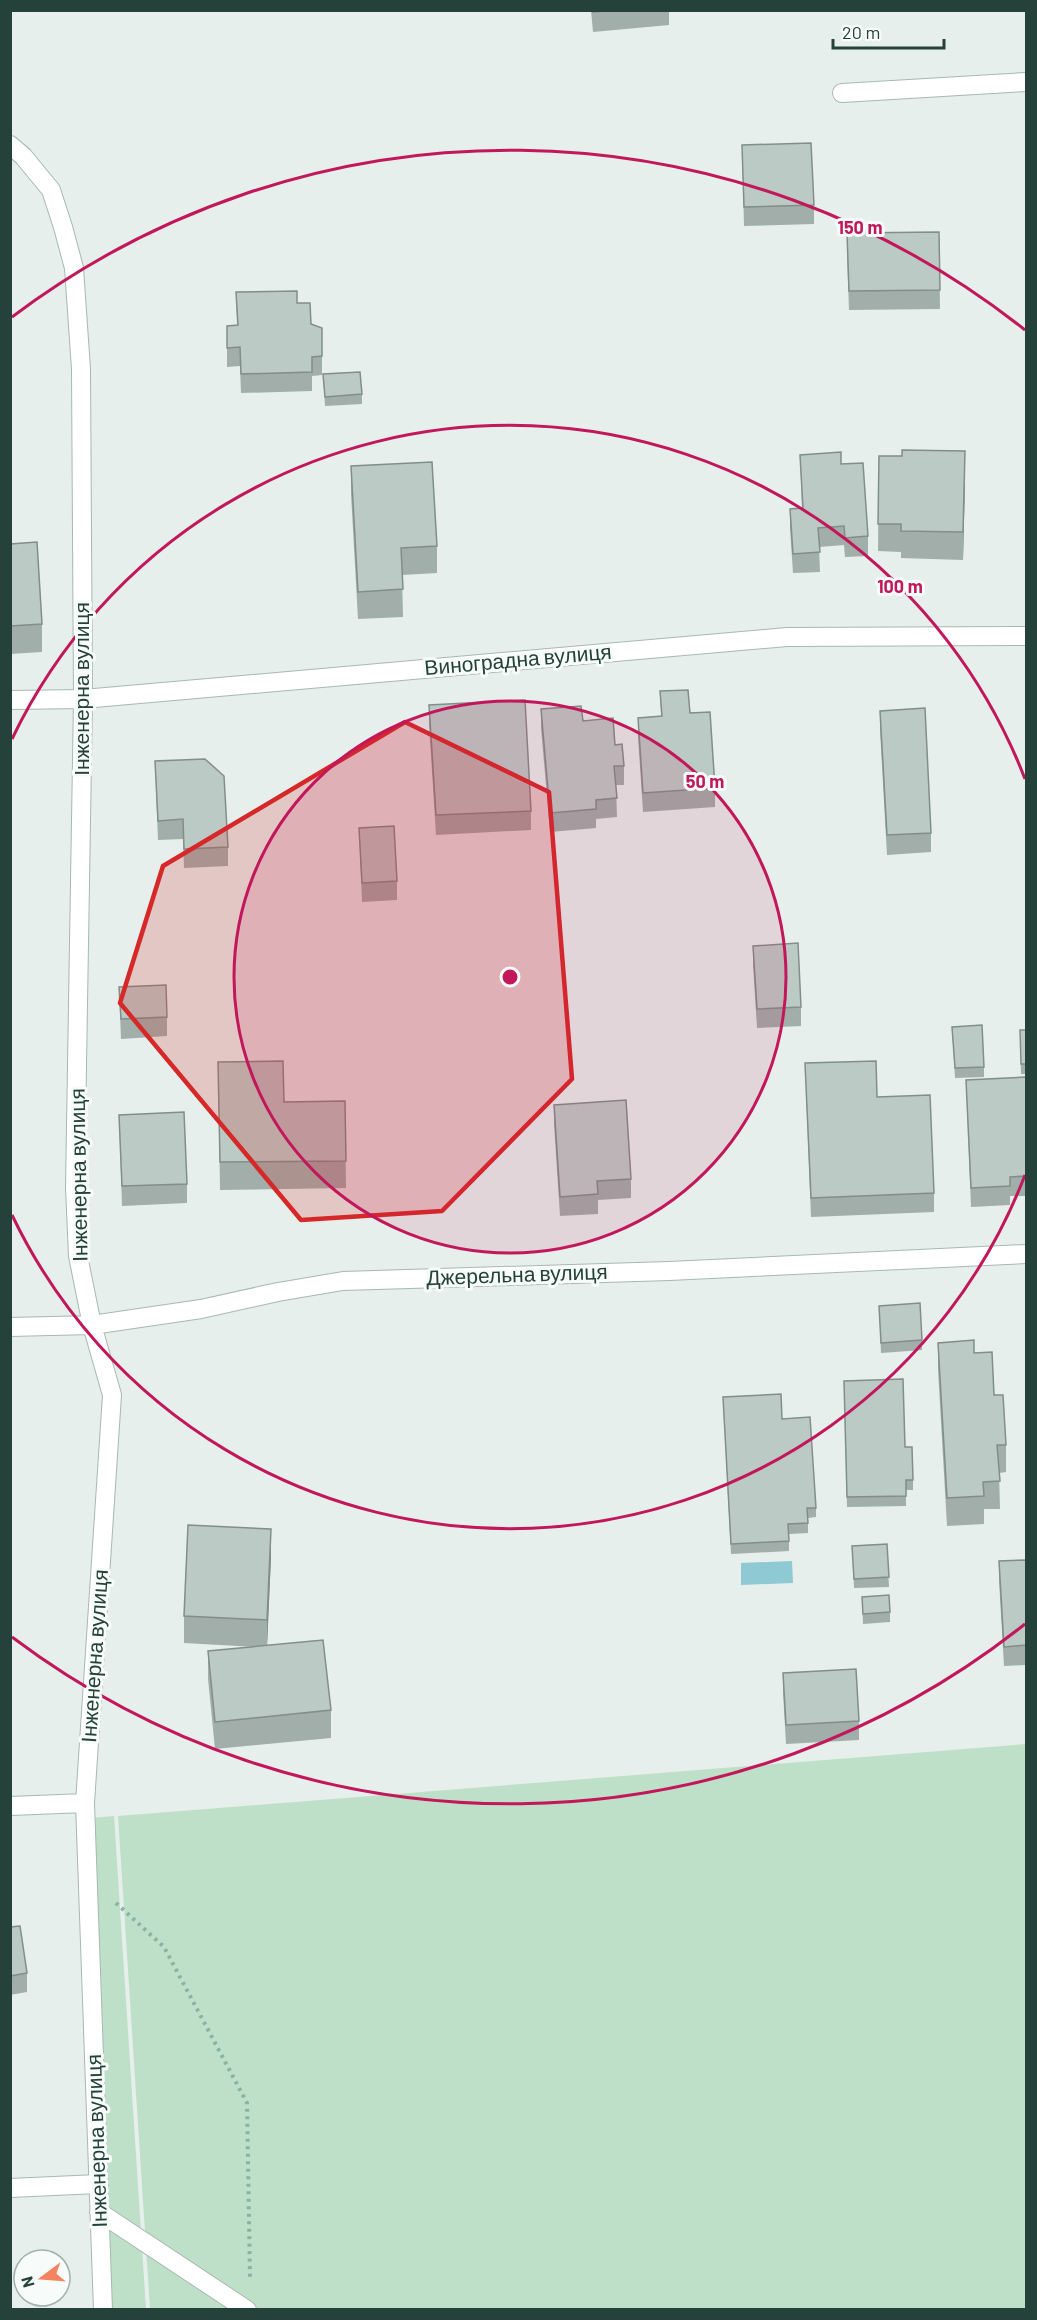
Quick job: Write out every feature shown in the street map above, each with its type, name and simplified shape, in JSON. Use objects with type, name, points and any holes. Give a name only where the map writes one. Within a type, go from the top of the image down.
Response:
[{"type":"street","points":[[842,93],[1026,82]]},
{"type":"street","name":"Інженерна вулиця","points":[[17,151],[51,190],[74,268],[81,369],[83,699],[75,1188],[78,1256],[92,1325],[112,1395],[85,1803],[103,2310]]},
{"type":"street","name":"Виноградна вулиця","points":[[10,700],[83,699],[787,637],[1026,636]]},
{"type":"street","name":"Джерельна вулиця","points":[[10,1327],[92,1325],[201,1310],[278,1292],[343,1281],[669,1271],[1026,1254]]},
{"type":"street","points":[[10,1806],[85,1803]]},
{"type":"street","points":[[10,2188],[98,2184]]},
{"type":"street","points":[[99,2212],[247,2310]]},
{"type":"path","points":[[87,1876],[164,1947],[247,2103],[250,2287]]},
{"type":"highlighted area","points":[[405,722],[549,792],[572,1079],[442,1211],[301,1220],[120,1003],[163,866]]},
{"type":"green space","points":[[1026,1744],[1026,2309],[150,2309],[118,1816]]},
{"type":"green space","points":[[114,1816],[146,2309],[107,2309],[89,1818]]},
{"type":"water","points":[[792,1561],[793,1583],[741,1585],[741,1563]]},
{"type":"building","points":[[811,143],[814,205],[744,207],[742,145]]},
{"type":"building","points":[[939,232],[940,290],[849,291],[847,233]]},
{"type":"building","points":[[297,291],[297,303],[310,303],[311,324],[322,328],[322,356],[312,357],[312,372],[241,374],[240,347],[227,348],[227,326],[238,325],[236,292]]},
{"type":"building","points":[[360,372],[362,394],[325,397],[323,374]]},
{"type":"building","points":[[902,450],[965,451],[963,532],[901,531],[901,524],[878,524],[879,456],[902,456]]},
{"type":"building","points":[[841,452],[841,464],[863,463],[868,536],[845,538],[844,526],[818,528],[820,552],[793,554],[790,509],[803,508],[800,455]]},
{"type":"building","points":[[432,462],[437,546],[401,548],[403,589],[358,592],[351,466]]},
{"type":"building","points":[[37,542],[42,624],[10,626],[10,544]]},
{"type":"building","points":[[688,690],[690,713],[710,712],[715,788],[643,793],[638,718],[662,716],[660,691]]},
{"type":"building","points":[[525,700],[531,811],[436,815],[429,705]]},
{"type":"building","points":[[581,706],[583,721],[613,718],[615,745],[622,744],[624,766],[614,766],[617,798],[596,800],[596,809],[550,813],[541,709]]},
{"type":"building","points":[[925,708],[931,833],[887,835],[880,711]]},
{"type":"building","points":[[205,759],[224,776],[228,847],[184,849],[183,819],[158,821],[155,761]]},
{"type":"building","points":[[394,826],[397,881],[362,883],[359,828]]},
{"type":"building","points":[[798,943],[801,1007],[757,1009],[753,946]]},
{"type":"building","points":[[166,985],[167,1017],[121,1019],[119,987]]},
{"type":"building","points":[[982,1025],[984,1067],[955,1068],[952,1027]]},
{"type":"building","points":[[1020,1030],[1026,1030],[1026,1064],[1021,1064]]},
{"type":"building","points":[[283,1061],[284,1102],[345,1101],[346,1161],[220,1162],[218,1062]]},
{"type":"building","points":[[876,1061],[877,1097],[930,1095],[934,1193],[811,1198],[805,1063]]},
{"type":"building","points":[[1026,1077],[1026,1176],[1010,1177],[1010,1186],[971,1188],[966,1080]]},
{"type":"building","points":[[626,1100],[631,1179],[597,1181],[598,1194],[560,1197],[554,1105]]},
{"type":"building","points":[[184,1112],[187,1184],[122,1186],[119,1115]]},
{"type":"building","points":[[920,1303],[922,1340],[881,1343],[879,1306]]},
{"type":"building","points":[[974,1340],[974,1353],[992,1352],[994,1395],[1003,1395],[1006,1445],[997,1445],[1000,1481],[983,1482],[984,1496],[947,1498],[938,1343]]},
{"type":"building","points":[[903,1379],[905,1447],[912,1447],[913,1480],[906,1480],[906,1496],[847,1497],[844,1381]]},
{"type":"building","points":[[781,1394],[782,1419],[810,1417],[816,1508],[807,1508],[808,1523],[788,1524],[789,1541],[731,1544],[723,1397]]},
{"type":"building","points":[[188,1525],[271,1529],[267,1620],[184,1616]]},
{"type":"building","points":[[887,1544],[889,1577],[854,1579],[852,1546]]},
{"type":"building","points":[[1026,1560],[1026,1645],[1004,1647],[999,1561]]},
{"type":"building","points":[[889,1595],[890,1612],[863,1614],[862,1597]]},
{"type":"building","points":[[323,1640],[331,1710],[215,1722],[208,1651]]},
{"type":"building","points":[[856,1669],[859,1721],[786,1725],[783,1673]]},
{"type":"building","points":[[20,1926],[27,1973],[10,1976],[10,1927]]}]
